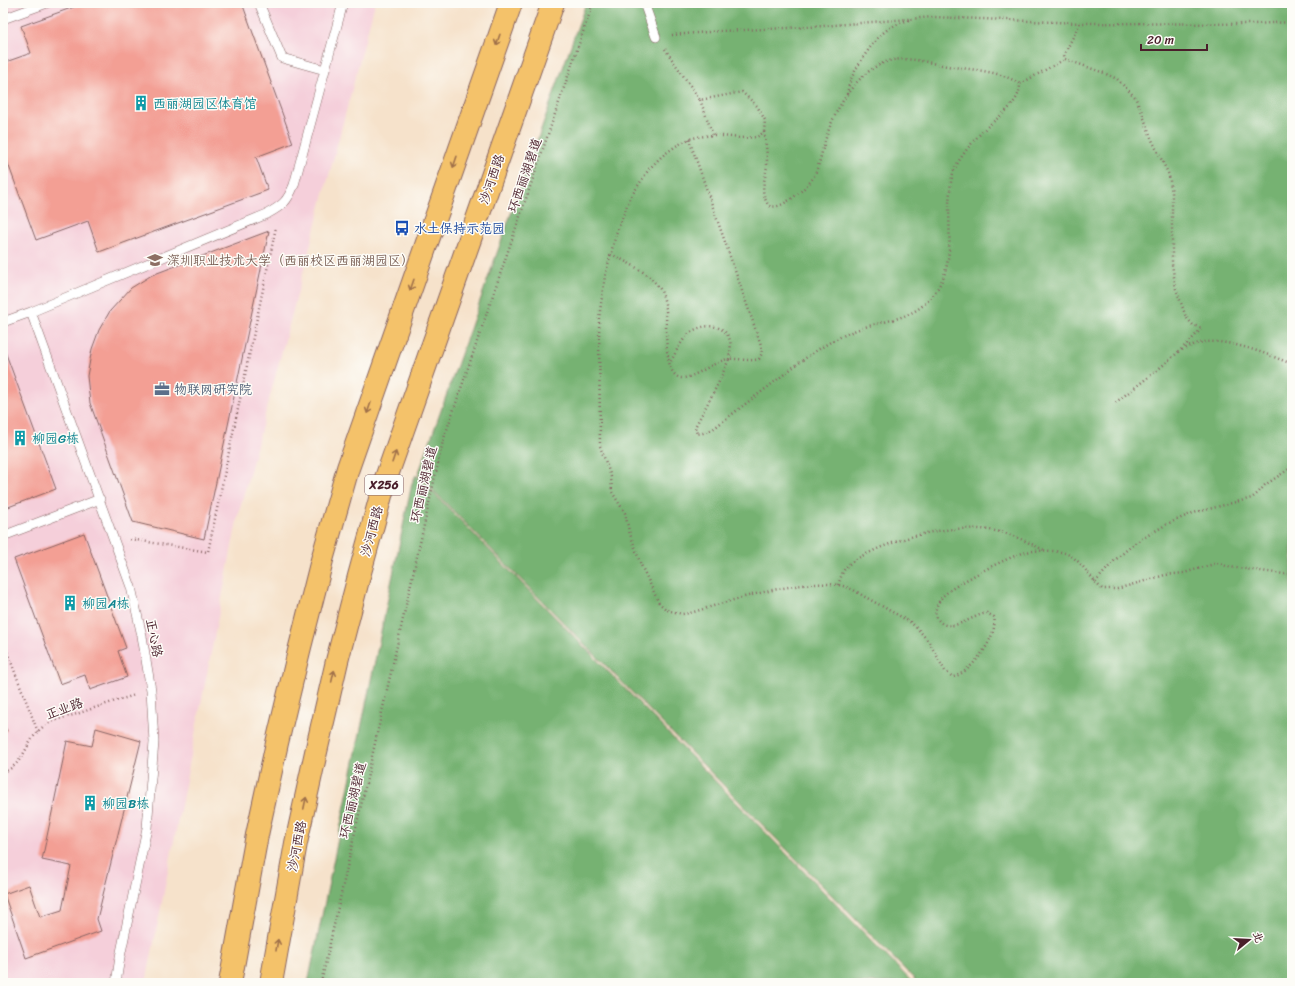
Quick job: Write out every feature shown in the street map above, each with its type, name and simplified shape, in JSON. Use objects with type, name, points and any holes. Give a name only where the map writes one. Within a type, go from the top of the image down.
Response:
[{"type":"main road","name":"X256","points":[[230,983],[277,743],[322,560],[348,468],[511,3]]},
{"type":"main road","name":"沙河西路","points":[[271,983],[295,851],[316,752],[350,611],[385,481],[553,3]]},
{"type":"lane","points":[[3,19],[48,3]]},
{"type":"lane","points":[[259,3],[282,58],[325,70]]},
{"type":"lane","points":[[3,322],[31,312],[267,214],[280,206],[288,198],[294,185],[343,3]]},
{"type":"lane","points":[[644,3],[656,37]]},
{"type":"lane","name":"正心路","points":[[31,312],[131,587],[142,636],[151,690],[154,742],[147,828],[116,983]]},
{"type":"lane","points":[[3,536],[100,499]]},
{"type":"path","name":"环西丽湖碧道","points":[[321,983],[443,441],[593,3]]},
{"type":"path","points":[[714,135],[700,100],[656,37],[720,31],[810,27],[933,17],[1080,23],[1253,24],[1292,22]]},
{"type":"path","points":[[846,96],[856,70],[881,35],[890,28],[914,18]]},
{"type":"path","points":[[1065,59],[1064,55],[1080,23]]},
{"type":"path","points":[[700,100],[742,92],[757,106],[765,120],[764,132],[767,165],[763,183],[765,200],[769,206],[775,207],[782,205],[800,192],[812,180],[820,161],[825,139],[838,109],[858,81],[870,70],[884,62],[904,59],[922,60],[946,66],[1000,75],[1020,84]]},
{"type":"path","points":[[1020,84],[1065,59],[1117,79],[1135,97],[1152,140],[1169,175],[1172,193],[1172,264],[1176,290],[1186,317],[1193,325],[1202,328],[1180,351],[1115,403]]},
{"type":"path","points":[[670,363],[678,348],[687,336],[696,329],[706,326],[716,327],[727,334],[730,342],[729,359],[718,384],[695,427],[697,434],[703,433],[713,429],[794,366],[823,346],[863,328],[889,322],[912,313],[928,301],[939,286],[946,270],[949,248],[950,189],[954,169],[968,147],[1015,100],[1020,92],[1020,84]]},
{"type":"path","points":[[764,132],[757,137],[740,138],[714,135],[689,139],[662,156],[649,169],[630,198],[616,234],[605,276],[598,318],[600,446],[610,477],[612,492],[625,513],[629,531],[641,565],[659,603],[667,610],[682,614],[788,587],[810,584],[830,584],[848,587],[910,622],[929,642],[945,671],[952,677],[959,676],[970,668],[986,646],[995,622],[994,617],[987,613],[976,615],[956,625],[948,625],[941,622],[937,618],[936,609],[940,600],[968,579],[1026,552],[1045,551],[1064,553],[1076,559],[1094,582],[1102,589],[1117,589],[1165,575],[1184,573],[1217,563],[1229,567],[1292,575]]},
{"type":"path","points":[[611,254],[647,274],[660,289],[666,310],[666,346],[674,373],[678,376],[681,378],[688,377],[716,362],[729,359],[738,358],[753,361],[759,360],[762,353],[761,345],[689,139]]},
{"type":"path","points":[[113,536],[208,552],[280,206]]},
{"type":"path","points":[[1180,351],[1200,343],[1220,342],[1269,355],[1292,364]]},
{"type":"path","points":[[1094,582],[1115,560],[1135,543],[1167,524],[1193,513],[1252,498],[1258,494],[1265,485],[1292,467]]},
{"type":"path","points":[[838,585],[848,565],[857,559],[887,545],[932,531],[966,528],[998,532],[1017,538],[1045,551]]},
{"type":"path","points":[[3,641],[38,732]]},
{"type":"path","name":"正业路","points":[[3,772],[20,760],[32,740],[43,727],[58,720],[151,690]]},
{"type":"shaded area","name":"深圳职业技术大学（西丽校区西丽湖园区）","points":[[3,3],[375,3],[238,516],[146,983],[3,983]]},
{"type":"green space","points":[[586,3],[1292,3],[1292,983],[918,983],[418,475]]},
{"type":"green space","points":[[416,475],[913,983],[308,983],[412,483]]},
{"type":"building","name":"西丽湖园区体育馆","points":[[85,3],[242,3],[293,143],[256,157],[268,190],[99,252],[88,221],[36,240],[3,150],[3,63],[31,53],[21,26]]},
{"type":"building","name":"物联网研究院","points":[[269,231],[204,539],[133,522],[90,403],[87,376],[92,349],[99,330],[110,311],[131,288],[152,275]]},
{"type":"building","name":"柳园G栋","points":[[3,346],[56,489],[3,509]]},
{"type":"building","name":"柳园A栋","points":[[84,533],[126,648],[118,651],[127,677],[90,690],[85,675],[60,684],[14,559]]},
{"type":"building","points":[[3,722],[7,731],[3,732]]},
{"type":"building","name":"柳园B栋","points":[[96,728],[141,741],[97,919],[101,931],[26,958],[4,894],[29,885],[40,917],[62,910],[71,866],[42,860],[67,741],[92,746]]},
{"type":"place","name":"西丽湖园区体育馆","points":[[141,103]]},
{"type":"place","name":"水土保持示范园","points":[[402,228]]},
{"type":"place","name":"深圳职业技术大学（西丽校区西丽湖园区）","points":[[155,260]]},
{"type":"place","name":"物联网研究院","points":[[162,389]]},
{"type":"place","name":"柳园G栋","points":[[20,438]]},
{"type":"place","name":"柳园A栋","points":[[70,603]]},
{"type":"place","name":"柳园B栋","points":[[90,803]]}]
